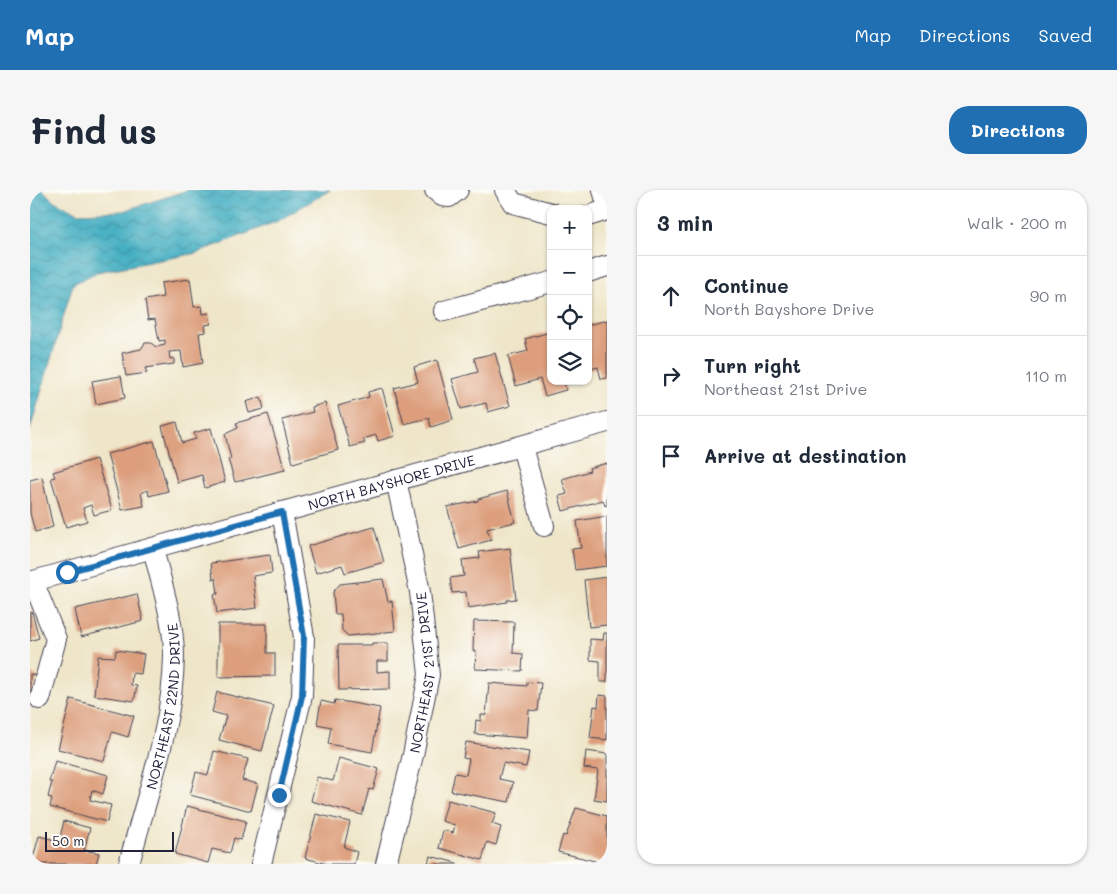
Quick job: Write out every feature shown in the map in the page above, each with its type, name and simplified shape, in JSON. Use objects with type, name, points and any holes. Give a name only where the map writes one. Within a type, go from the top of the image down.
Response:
[{"type":"street","points":[[435,190],[442,196],[449,197],[458,190]]},
{"type":"street","points":[[603,190],[607,204]]},
{"type":"street","points":[[514,194],[547,211]]},
{"type":"street","points":[[592,215],[607,210]]},
{"type":"street","points":[[592,271],[607,266]]},
{"type":"street","points":[[444,311],[547,283]]},
{"type":"street","name":"NORTH BAYSHORE DRIVE","points":[[31,581],[607,422]]},
{"type":"street","points":[[522,447],[544,526]]},
{"type":"street","name":"NORTHEAST 21ST DRIVE","points":[[386,864],[413,755],[429,675],[420,592],[396,480]]},
{"type":"street","points":[[261,864],[302,696],[304,636],[282,512]]},
{"type":"street","name":"NORTHEAST 22ND DRIVE","points":[[129,864],[168,721],[174,655],[170,618],[153,548]]},
{"type":"street","points":[[31,581],[56,639],[40,699]]},
{"type":"water","points":[[30,190],[43,190],[54,201],[79,213],[123,211],[188,190],[330,190],[278,221],[197,253],[97,272],[73,284],[30,430]]},
{"type":"building","points":[[190,279],[194,307],[202,306],[203,314],[209,313],[211,324],[205,325],[206,332],[199,333],[203,363],[183,367],[181,351],[169,352],[170,359],[174,358],[174,364],[145,368],[147,373],[126,376],[122,353],[141,349],[145,343],[151,343],[156,347],[165,345],[165,340],[159,341],[155,319],[148,320],[145,300],[163,297],[161,283]]},
{"type":"building","points":[[607,320],[607,378],[601,379],[598,367],[592,369],[592,324]]},
{"type":"building","points":[[547,333],[547,385],[565,385],[566,390],[545,396],[540,379],[516,386],[508,356],[528,351],[525,339]]},
{"type":"building","points":[[495,353],[510,406],[488,412],[486,403],[461,409],[452,379],[478,372],[474,358]]},
{"type":"building","points":[[437,360],[453,420],[431,427],[429,418],[404,424],[394,388],[418,382],[414,367]]},
{"type":"building","points":[[121,376],[125,398],[96,404],[92,381]]},
{"type":"building","points":[[382,388],[395,436],[378,441],[376,435],[363,439],[365,443],[350,447],[338,406],[369,397],[368,392]]},
{"type":"building","points":[[261,397],[264,409],[249,413],[246,402]]},
{"type":"building","points":[[325,403],[338,450],[293,463],[282,420],[313,412],[312,407]]},
{"type":"building","points":[[268,414],[285,470],[235,482],[228,459],[231,459],[225,434],[238,428],[236,423]]},
{"type":"building","points":[[177,422],[182,443],[196,439],[194,433],[211,428],[225,482],[205,488],[202,475],[177,482],[162,426]]},
{"type":"building","points":[[154,441],[168,491],[149,496],[148,490],[141,493],[144,506],[122,510],[107,454]]},
{"type":"building","points":[[96,459],[112,510],[94,515],[91,505],[83,508],[87,521],[66,527],[51,478],[55,477],[53,472]]},
{"type":"building","points":[[607,463],[607,505],[605,506],[603,500],[563,511],[559,496],[567,494],[562,479],[590,471],[589,468]]},
{"type":"building","points":[[42,477],[53,527],[35,532],[30,513],[30,480]]},
{"type":"building","points":[[507,491],[515,522],[487,529],[491,540],[459,549],[447,507],[478,501],[478,499]]},
{"type":"building","points":[[607,516],[607,566],[575,570],[572,549],[581,548],[577,521]]},
{"type":"building","points":[[374,527],[384,562],[345,573],[342,565],[316,573],[308,546]]},
{"type":"building","points":[[510,548],[516,599],[468,608],[466,592],[452,593],[450,578],[464,576],[462,560],[480,558],[479,552]]},
{"type":"building","points":[[270,555],[272,573],[253,576],[257,608],[217,613],[214,594],[218,594],[216,579],[213,579],[211,563]]},
{"type":"building","points":[[607,577],[607,625],[589,627],[584,580]]},
{"type":"building","points":[[383,579],[388,602],[392,601],[395,631],[348,636],[342,630],[341,614],[335,614],[333,592],[340,584]]},
{"type":"building","points":[[137,594],[143,621],[81,637],[75,609]]},
{"type":"building","points":[[32,612],[39,638],[30,641],[30,613]]},
{"type":"building","points":[[474,621],[514,622],[513,653],[523,654],[522,671],[475,669],[476,651],[473,651]]},
{"type":"building","points":[[218,624],[267,624],[267,653],[275,653],[275,676],[218,677]]},
{"type":"building","points":[[604,633],[607,633],[607,682],[600,682],[600,661],[590,660],[590,639],[603,640]]},
{"type":"building","points":[[372,643],[388,643],[388,661],[377,661],[377,672],[390,671],[390,689],[339,690],[338,645],[372,645]]},
{"type":"building","points":[[116,650],[144,654],[141,674],[132,673],[131,685],[137,686],[134,701],[94,695],[98,656],[115,657]]},
{"type":"building","points":[[30,674],[38,676],[31,702],[30,701]]},
{"type":"building","points":[[527,682],[541,683],[538,711],[529,710],[527,738],[475,734],[476,720],[481,721],[481,715],[486,715],[489,683],[527,686]]},
{"type":"building","points":[[217,692],[274,706],[262,751],[219,740],[226,716],[212,712]]},
{"type":"building","points":[[599,695],[607,696],[607,740],[590,738],[594,706],[598,707]]},
{"type":"building","points":[[71,699],[134,716],[128,737],[112,732],[104,761],[58,749]]},
{"type":"building","points":[[335,700],[380,708],[372,752],[328,744],[331,727],[317,724],[321,701],[334,704]]},
{"type":"building","points":[[466,742],[529,752],[526,767],[503,763],[499,779],[513,782],[509,802],[451,791],[455,773],[466,775],[469,759],[463,758]]},
{"type":"building","points":[[214,751],[248,759],[242,780],[258,784],[251,811],[190,795],[196,772],[208,775]]},
{"type":"building","points":[[586,751],[607,754],[607,801],[594,799],[598,770],[584,768]]},
{"type":"building","points":[[339,758],[379,769],[373,790],[369,789],[362,815],[311,801],[317,777],[333,781]]},
{"type":"building","points":[[55,761],[108,775],[103,794],[92,790],[90,800],[111,805],[107,822],[50,807],[52,798],[48,797],[52,782],[49,782]]},
{"type":"building","points":[[448,800],[496,813],[492,824],[501,827],[496,845],[487,842],[482,860],[439,848],[443,830],[453,833],[455,825],[442,821]]},
{"type":"building","points":[[187,806],[246,821],[241,840],[234,838],[230,853],[212,849],[208,863],[175,854]]},
{"type":"building","points":[[576,808],[607,816],[607,864],[558,852],[563,835],[566,836]]},
{"type":"building","points":[[316,814],[350,822],[344,847],[357,852],[354,864],[327,864],[305,858]]},
{"type":"building","points":[[64,821],[90,828],[84,850],[99,853],[96,864],[40,864],[32,862],[39,836],[59,841]]},
{"type":"building","points":[[430,856],[457,863],[457,864],[428,864]]},
{"type":"route","points":[[67,572],[282,512],[304,636],[302,696],[279,795]]}]
